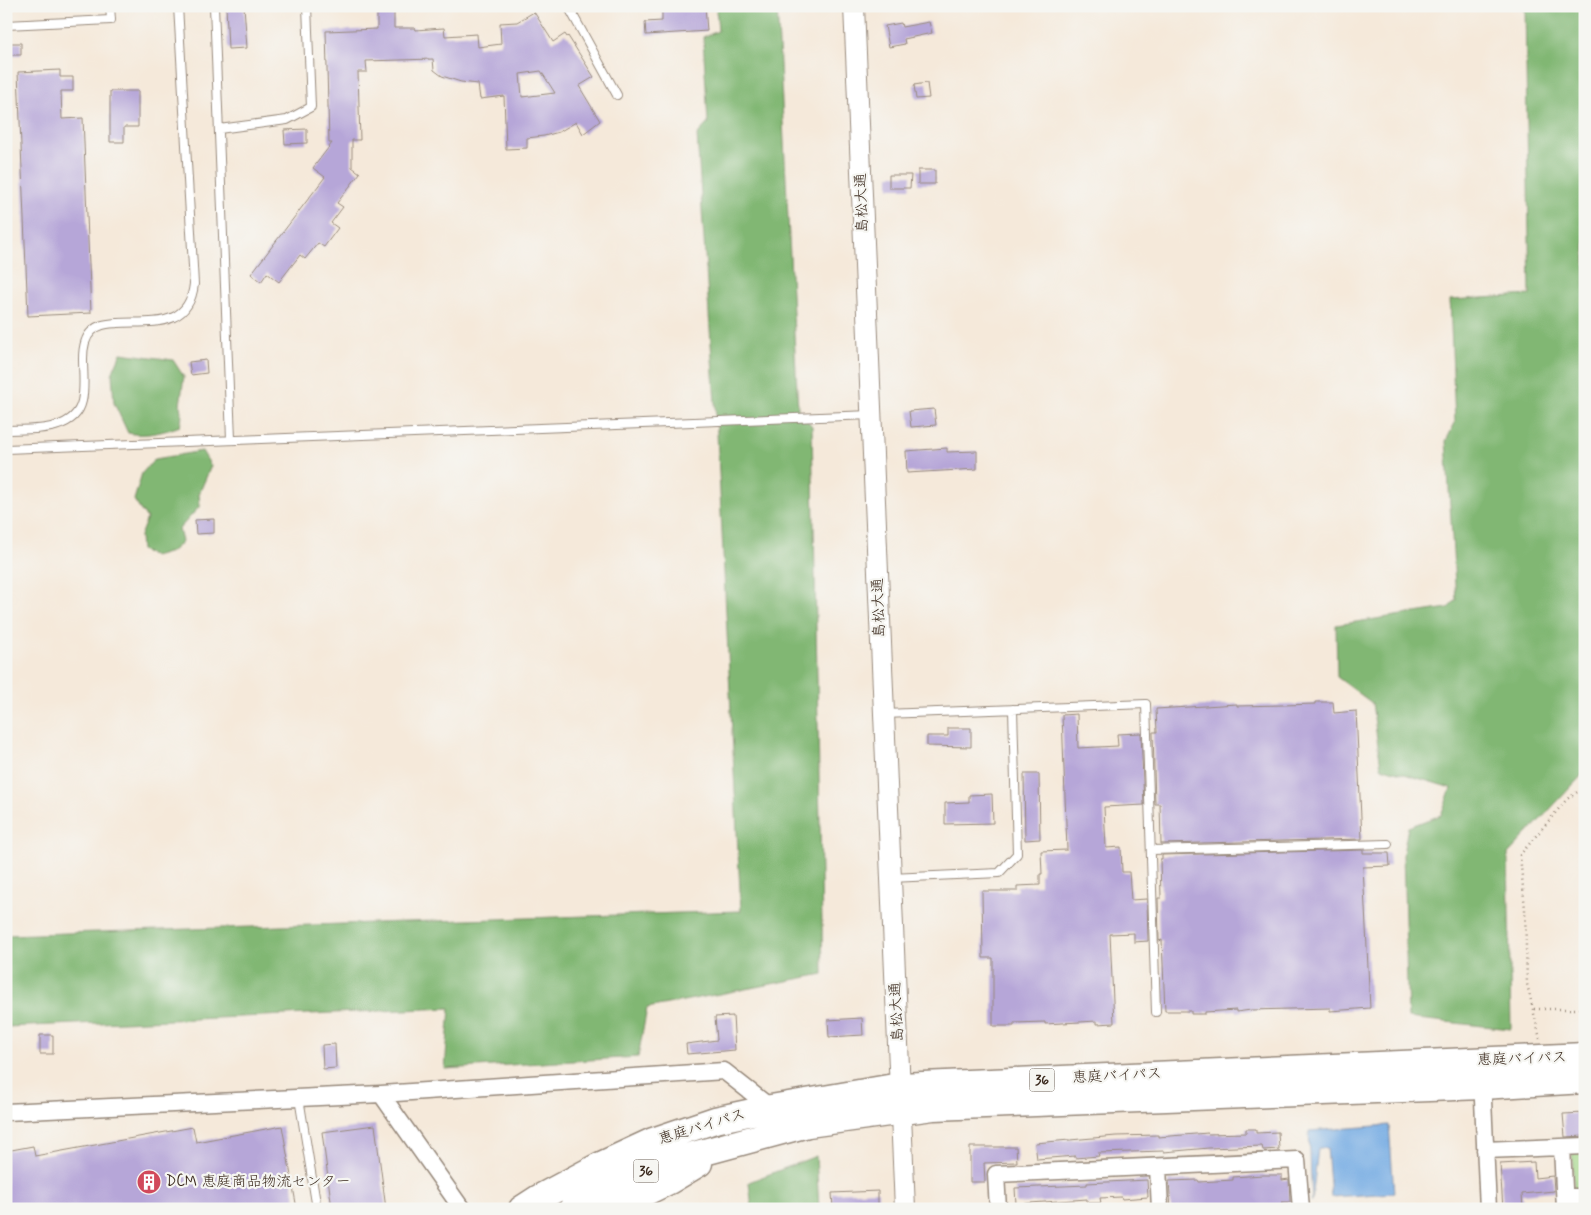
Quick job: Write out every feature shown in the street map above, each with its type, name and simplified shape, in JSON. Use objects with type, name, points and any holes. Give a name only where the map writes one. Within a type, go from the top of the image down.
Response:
[{"type":"highway","name":"恵庭バイパス","points":[[522,1209],[538,1198],[599,1166],[653,1141],[715,1120],[771,1108],[1481,1060],[1585,1056]]},
{"type":"highway","name":"恵庭バイパス","points":[[572,1209],[660,1164],[900,1098],[933,1107],[1482,1086],[1585,1080]]},
{"type":"highway","points":[[611,1209],[669,1181],[726,1147]]},
{"type":"street","name":"島松大通","points":[[854,6],[905,1209]]},
{"type":"street","points":[[1481,1060],[1488,1209]]},
{"type":"street","points":[[6,1112],[381,1094],[724,1071],[771,1108]]},
{"type":"street","points":[[381,1094],[462,1209]]},
{"type":"street","points":[[1485,1150],[1585,1146]]},
{"type":"street","points":[[1562,1147],[1565,1203],[1585,1196]]},
{"type":"street","points":[[998,1209],[996,1174],[1298,1160],[1301,1209]]},
{"type":"street","points":[[1158,1167],[1160,1209]]},
{"type":"lane","points":[[6,25],[111,20],[110,6]]},
{"type":"lane","points":[[6,430],[52,428],[67,421],[76,414],[83,395],[83,349],[87,337],[93,330],[102,324],[167,320],[187,309],[193,298],[194,284],[178,6]]},
{"type":"lane","points":[[214,6],[231,439]]},
{"type":"lane","points":[[219,129],[287,120],[311,107],[307,6]]},
{"type":"lane","points":[[568,6],[618,95]]},
{"type":"lane","points":[[6,449],[871,415]]},
{"type":"lane","points":[[884,714],[1146,704],[1156,1012]]},
{"type":"lane","points":[[891,878],[999,873],[1017,854],[1013,709]]},
{"type":"lane","points":[[1151,850],[1388,844]]},
{"type":"lane","points":[[299,1098],[317,1209]]},
{"type":"path","points":[[1541,1058],[1540,1033],[1527,984],[1525,909],[1520,854],[1567,799],[1585,787]]},
{"type":"path","points":[[1534,1009],[1585,1009]]},
{"type":"green space","points":[[716,6],[777,6],[798,410],[812,426],[823,974],[647,1008],[638,1057],[445,1069],[450,1008],[6,1027],[6,935],[741,911],[717,433],[697,135],[708,123],[703,37],[718,31]]},
{"type":"green space","points":[[1525,6],[1585,6],[1585,772],[1508,854],[1511,1029],[1408,1018],[1403,854],[1408,827],[1441,815],[1451,788],[1381,767],[1372,703],[1337,677],[1336,625],[1448,608],[1456,600],[1446,441],[1455,423],[1450,300],[1530,295]]},
{"type":"green space","points":[[121,353],[173,360],[184,377],[180,405],[182,417],[180,426],[154,433],[128,433],[114,403],[112,374]]},
{"type":"green space","points":[[202,451],[211,466],[199,494],[200,506],[179,529],[182,542],[171,552],[154,557],[141,550],[140,536],[147,518],[134,500],[142,473],[155,459]]},
{"type":"green space","points":[[1572,1152],[1585,1152],[1585,1194],[1574,1194]]},
{"type":"green space","points":[[816,1156],[819,1209],[752,1209],[749,1182]]},
{"type":"water","points":[[1389,1125],[1394,1193],[1331,1197],[1327,1148],[1318,1148],[1312,1202],[1309,1131]]},
{"type":"building","points":[[226,6],[244,6],[247,48],[228,49]]},
{"type":"building","points":[[377,6],[394,6],[394,28],[415,28],[415,30],[444,28],[445,36],[477,34],[478,47],[501,44],[500,23],[517,22],[534,12],[553,42],[565,34],[568,36],[594,77],[579,86],[600,121],[583,134],[576,122],[559,132],[527,138],[527,148],[506,149],[504,96],[480,99],[478,84],[461,82],[442,76],[434,70],[433,59],[366,61],[367,72],[358,72],[360,140],[352,140],[352,167],[360,173],[337,203],[343,207],[331,223],[338,228],[324,247],[318,243],[305,259],[300,255],[279,282],[267,273],[261,282],[251,274],[325,177],[313,168],[332,143],[329,143],[326,31],[377,29]],"holes":[[[541,71],[555,93],[522,97],[520,74]]]},
{"type":"building","points":[[662,6],[705,6],[707,31],[646,35],[645,22],[662,21]]},
{"type":"building","points":[[929,22],[932,33],[904,39],[905,44],[889,47],[885,26],[901,23],[902,27]]},
{"type":"building","points":[[9,43],[21,43],[21,55],[9,55]]},
{"type":"building","points":[[60,70],[60,77],[73,77],[73,91],[61,91],[62,119],[83,118],[91,313],[28,316],[18,72]]},
{"type":"building","points":[[927,83],[929,98],[916,99],[914,85]]},
{"type":"building","points":[[110,91],[138,91],[138,127],[124,127],[124,142],[110,142]]},
{"type":"building","points":[[307,129],[307,143],[285,144],[284,130]]},
{"type":"building","points":[[918,170],[935,170],[935,184],[918,184]]},
{"type":"building","points":[[889,175],[911,175],[910,188],[889,188]]},
{"type":"building","points":[[206,360],[207,373],[191,375],[189,362]]},
{"type":"building","points":[[934,409],[936,425],[911,427],[909,411]]},
{"type":"building","points":[[947,448],[947,452],[977,451],[977,469],[907,473],[906,451]]},
{"type":"building","points":[[214,519],[214,533],[196,534],[195,520]]},
{"type":"building","points":[[1315,702],[1333,702],[1334,713],[1356,711],[1362,839],[1161,844],[1160,804],[1155,804],[1153,732],[1157,732],[1156,709],[1237,704],[1237,706],[1315,704]]},
{"type":"building","points":[[1077,714],[1078,748],[1118,746],[1117,734],[1141,733],[1144,805],[1104,807],[1106,848],[1121,847],[1122,872],[1129,872],[1131,900],[1147,899],[1148,941],[1134,942],[1134,933],[1110,934],[1114,1023],[1097,1024],[1097,1021],[1045,1024],[1045,1022],[1014,1023],[1014,1026],[993,1026],[993,958],[983,958],[982,891],[1017,891],[1017,886],[1040,885],[1040,874],[1042,874],[1041,851],[1067,850],[1062,715]]},
{"type":"building","points":[[948,728],[971,728],[971,747],[927,746],[927,736],[948,736]]},
{"type":"building","points":[[1024,774],[1039,774],[1040,839],[1025,840]]},
{"type":"building","points":[[992,794],[993,823],[945,824],[945,803],[969,802],[969,795]]},
{"type":"building","points":[[1363,850],[1363,853],[1389,853],[1390,866],[1363,867],[1370,1008],[1330,1011],[1330,1008],[1236,1012],[1236,1010],[1205,1012],[1205,1014],[1191,1014],[1191,1011],[1165,1011],[1162,940],[1159,941],[1158,898],[1161,898],[1160,859],[1162,859],[1162,855]]},
{"type":"building","points":[[733,1016],[735,1050],[687,1054],[686,1044],[717,1040],[715,1017]]},
{"type":"building","points":[[862,1018],[863,1035],[829,1037],[828,1020]]},
{"type":"building","points":[[40,1035],[53,1035],[53,1054],[40,1054]]},
{"type":"building","points":[[335,1044],[336,1068],[323,1069],[322,1045]]},
{"type":"building","points":[[1585,1113],[1585,1136],[1565,1137],[1563,1114]]},
{"type":"building","points":[[375,1125],[386,1209],[332,1209],[322,1132]]},
{"type":"building","name":"DCM 恵庭商品物流センター","points":[[282,1126],[297,1209],[6,1209],[6,1151],[33,1146],[35,1156],[193,1127],[196,1142]]},
{"type":"building","points":[[1246,1129],[1256,1129],[1256,1133],[1278,1132],[1279,1149],[1263,1150],[1262,1146],[1209,1148],[1164,1152],[1098,1153],[1099,1156],[1037,1159],[1035,1143],[1116,1136],[1158,1135],[1158,1137],[1208,1133],[1246,1133]]},
{"type":"building","points":[[970,1147],[1016,1147],[1017,1162],[984,1163],[985,1182],[970,1182]]},
{"type":"building","points":[[1534,1162],[1535,1178],[1553,1176],[1554,1191],[1522,1194],[1523,1209],[1503,1209],[1500,1164]]},
{"type":"building","points":[[1282,1175],[1282,1180],[1289,1179],[1290,1202],[1282,1202],[1282,1209],[1171,1209],[1169,1181],[1233,1180],[1233,1177]]},
{"type":"building","points":[[1147,1180],[1148,1197],[1100,1198],[1101,1203],[1087,1203],[1087,1199],[1016,1204],[1015,1188]]},
{"type":"building","points":[[878,1191],[878,1207],[833,1209],[832,1193]]},
{"type":"place","name":"DCM 恵庭商品物流センター","points":[[149,1182]]}]
